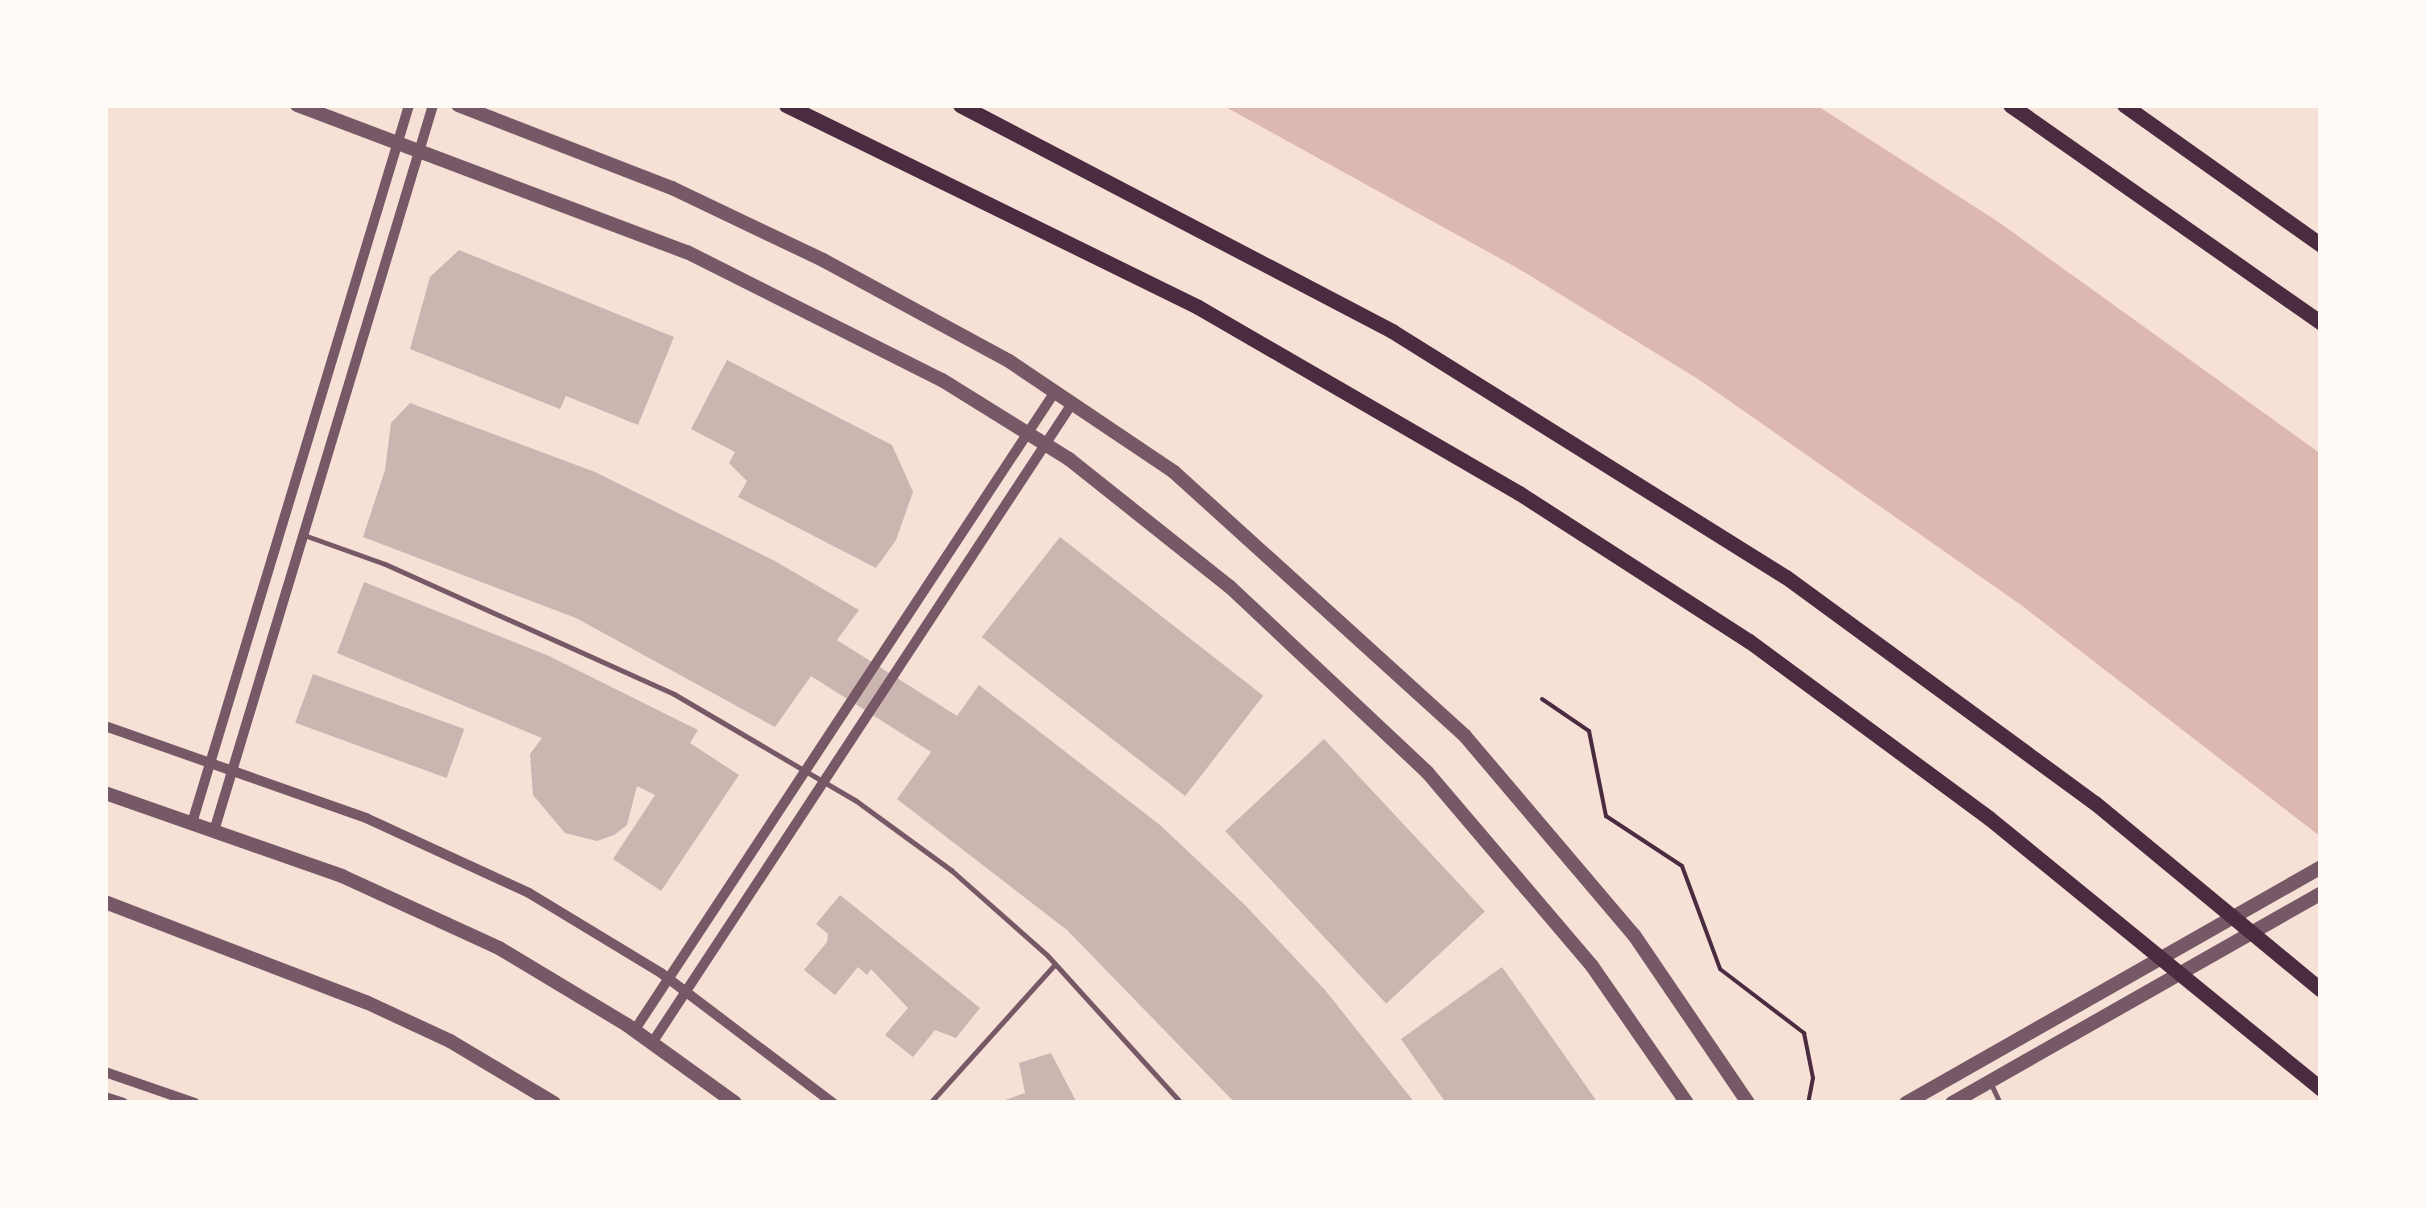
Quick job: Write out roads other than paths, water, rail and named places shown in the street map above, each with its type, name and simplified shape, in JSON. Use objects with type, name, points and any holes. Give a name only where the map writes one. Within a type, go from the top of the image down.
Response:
[{"type":"main road","points":[[786,105],[1198,307],[1520,493],[1764,652],[2018,840],[2321,1089]]},
{"type":"main road","points":[[960,105],[1233,243],[1559,430],[1916,669],[2321,990]]},
{"type":"main road","points":[[2010,105],[2321,323]]},
{"type":"main road","points":[[2124,105],[2321,245]]},
{"type":"street","points":[[297,105],[640,233],[787,298],[1045,444],[1155,524],[1428,772],[1592,966],[1686,1103]]},
{"type":"street","points":[[192,823],[408,105]]},
{"type":"street","points":[[214,831],[433,105]]},
{"type":"street","points":[[458,105],[672,188],[822,260],[1056,390],[1174,472],[1466,736],[1634,935],[1748,1103]]},
{"type":"street","points":[[634,1030],[1056,390]]},
{"type":"street","points":[[652,1042],[1073,402]]},
{"type":"street","points":[[105,726],[366,818],[529,893],[669,978],[834,1103]]},
{"type":"street","points":[[105,792],[342,876],[499,948],[634,1030],[735,1103]]},
{"type":"street","points":[[1906,1103],[2316,870]]},
{"type":"street","points":[[1952,1103],[2321,893]]},
{"type":"street","points":[[105,902],[366,1002],[450,1041],[554,1103]]},
{"type":"street","points":[[105,1072],[195,1103]]},
{"type":"street","points":[[105,1097],[123,1103]]},
{"type":"lane","points":[[304,535],[570,644],[674,694],[824,781],[951,870],[1055,964],[1181,1103]]},
{"type":"lane","points":[[930,1103],[1055,964]]},
{"type":"lane","points":[[1990,1082],[2000,1103]]}]
